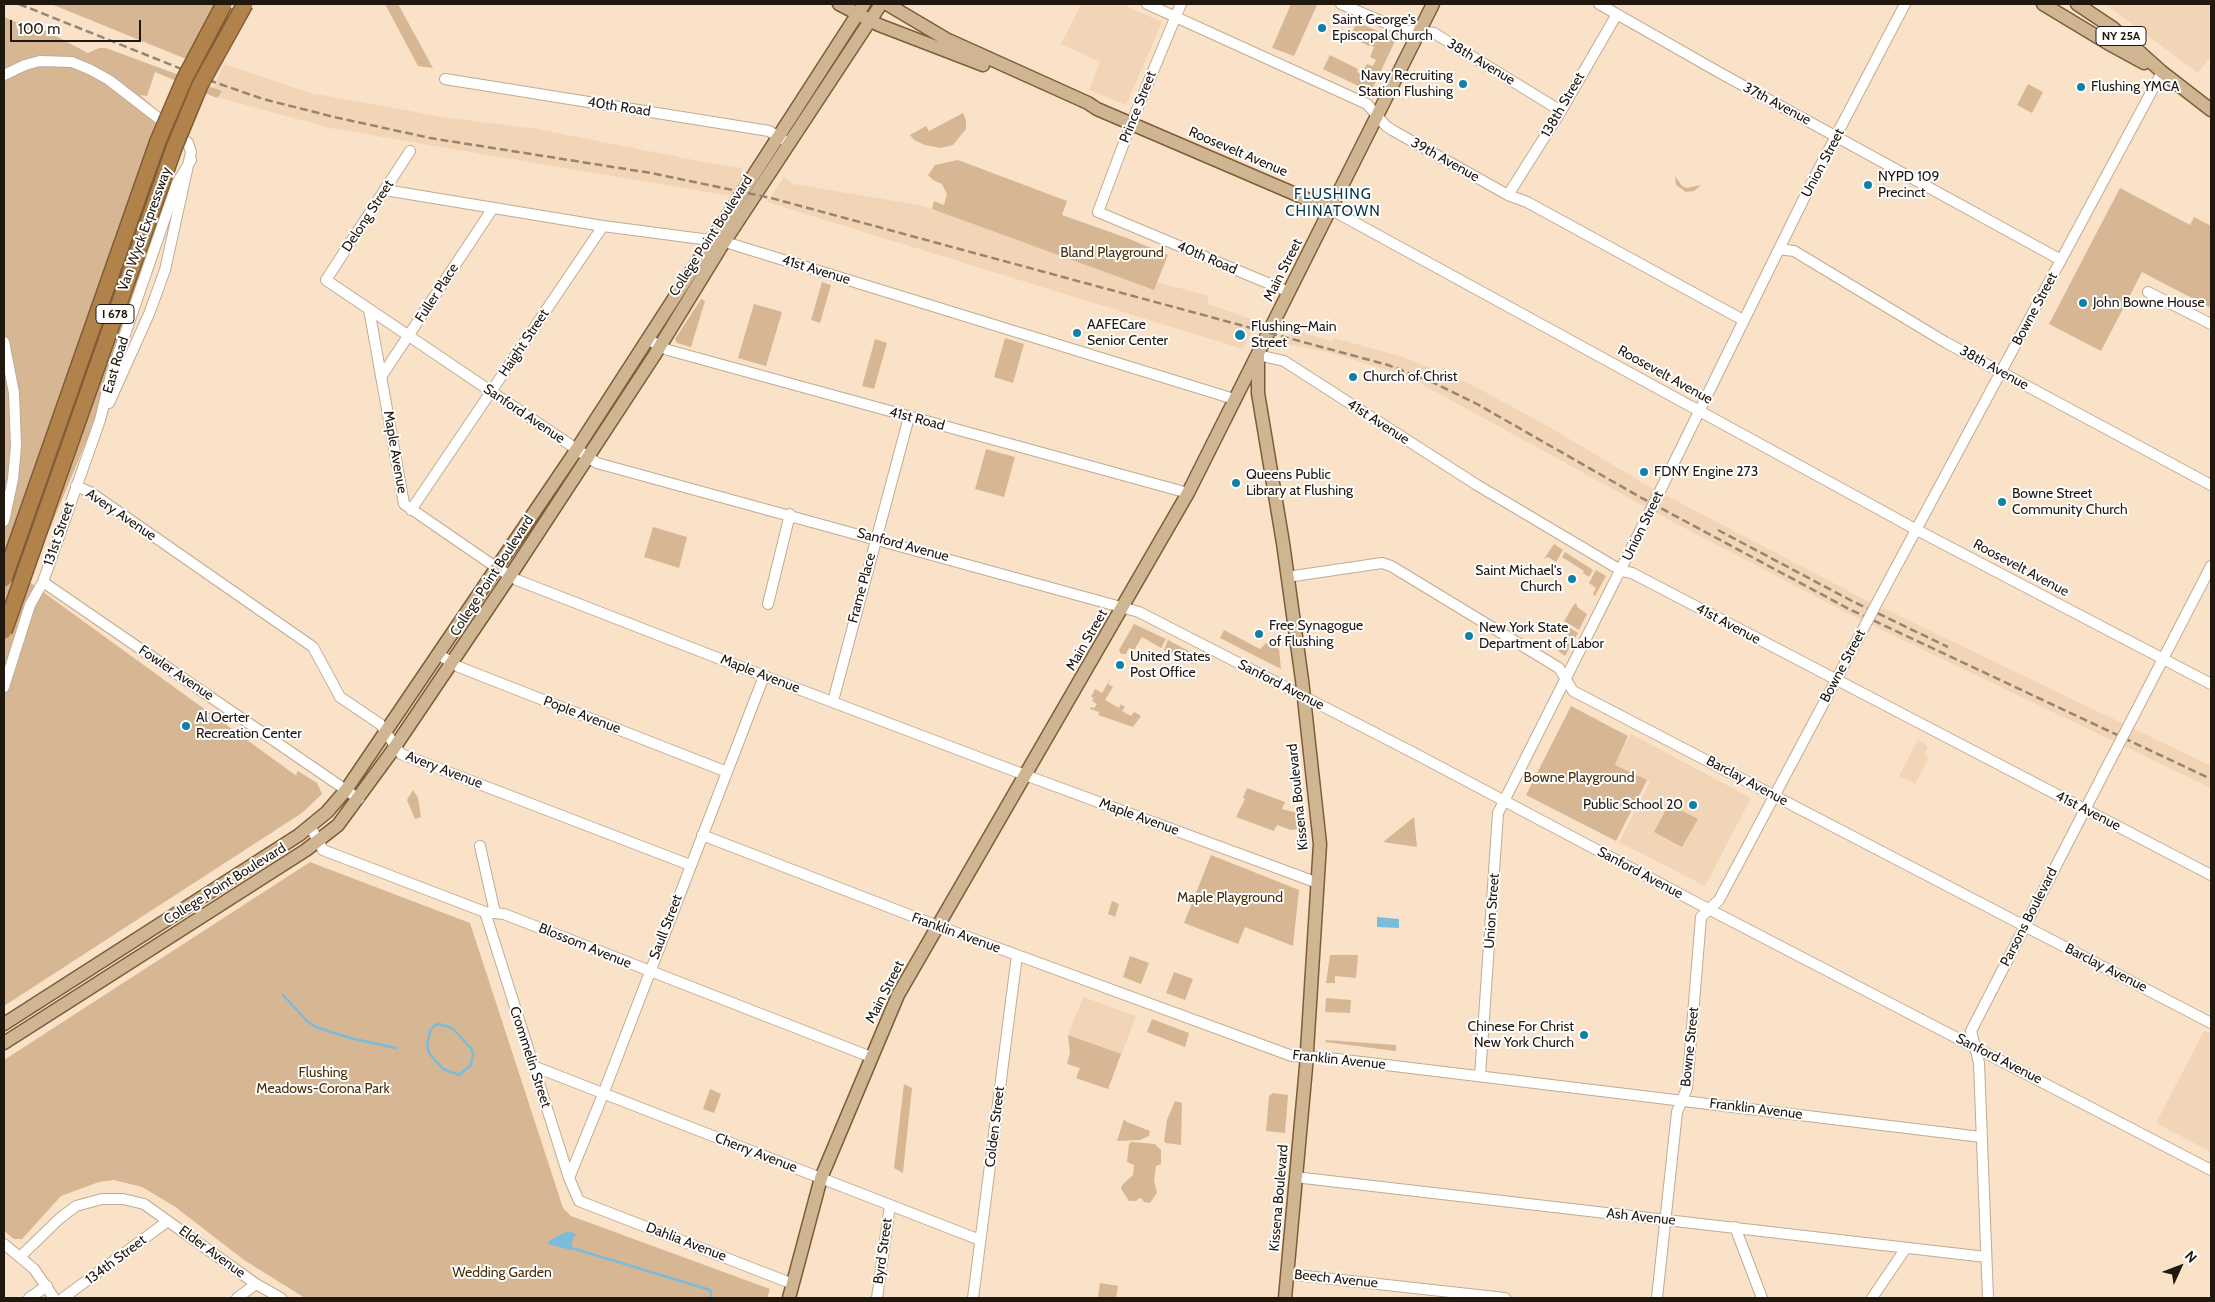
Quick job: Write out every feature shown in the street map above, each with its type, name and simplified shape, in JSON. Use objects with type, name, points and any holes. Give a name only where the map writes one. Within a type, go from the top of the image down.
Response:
[{"type":"highway","name":"Van Wyck Expressway","points":[[4,579],[158,142],[184,78],[224,4]]},
{"type":"highway","name":"Van Wyck Expressway","points":[[4,631],[174,148],[200,85],[245,4]]},
{"type":"main road","name":"Roosevelt Avenue","points":[[839,4],[860,9],[870,20],[1086,108],[1097,109]]},
{"type":"main road","name":"College Point Boulevard","points":[[4,1043],[318,842],[338,825],[359,799],[510,576],[660,346],[789,143],[881,4]]},
{"type":"main road","name":"Roosevelt Avenue","points":[[887,4],[946,39],[1088,103],[1097,109],[1330,208]]},
{"type":"main road","name":"Main Street","points":[[789,1298],[821,1178],[898,995],[1188,493],[1433,4]]},
{"type":"main road","name":"NY 25A","points":[[2043,4],[2111,46],[2162,72]]},
{"type":"main road","name":"NY 25A","points":[[2077,4],[2113,28],[2162,72],[2211,110]]},
{"type":"main road","name":"College Point Boulevard","points":[[4,1024],[310,826],[327,812],[346,790],[576,450],[860,9]]},
{"type":"main road","name":"Kissena Boulevard","points":[[1258,355],[1258,393],[1288,576],[1320,844],[1306,1056],[1285,1298]]},
{"type":"street","name":"39th Avenue","points":[[1147,4],[1367,104],[1386,126],[1392,130],[1508,195],[1527,202],[1743,320]]},
{"type":"street","name":"Prince Street","points":[[1098,212],[1131,124],[1181,4]]},
{"type":"street","name":"38th Avenue","points":[[1341,4],[1402,30],[1434,34],[1561,110]]},
{"type":"street","name":"37th Avenue","points":[[1599,4],[1722,74],[2061,260]]},
{"type":"street","name":"Union Street","points":[[1480,1076],[1498,812],[1622,571],[1743,320],[1905,4]]},
{"type":"street","name":"138th Street","points":[[1508,195],[1561,110],[1617,14]]},
{"type":"street","points":[[4,76],[25,65],[40,61],[72,62],[109,80],[188,143],[191,156],[159,289],[137,342],[100,420]]},
{"type":"street","name":"Bowne Street","points":[[1657,1298],[1678,1112],[1687,1088],[1701,917],[1719,900],[2162,72]]},
{"type":"street","name":"40th Road","points":[[445,79],[769,131],[789,143]]},
{"type":"street","name":"Delong Street","points":[[326,280],[410,151]]},
{"type":"street","name":"East Road","points":[[76,486],[100,420],[111,375],[177,182],[191,156]]},
{"type":"street","name":"41st Avenue","points":[[386,190],[603,226],[725,242],[1234,399]]},
{"type":"street","name":"Fuller Place","points":[[381,377],[493,208]]},
{"type":"street","name":"Roosevelt Avenue","points":[[1330,208],[1917,530],[2211,684]]},
{"type":"street","name":"40th Road","points":[[1098,212],[1289,292]]},
{"type":"street","name":"Haight Street","points":[[411,510],[603,226]]},
{"type":"street","name":"38th Avenue","points":[[1779,249],[1794,251],[1926,331],[2211,485]]},
{"type":"street","name":"Sanford Avenue","points":[[326,280],[576,450],[602,464],[790,514],[1139,612],[2211,1170]]},
{"type":"street","points":[[2148,292],[2211,324]]},
{"type":"street","name":"Maple Avenue","points":[[369,309],[404,504],[510,576],[764,676],[1318,883]]},
{"type":"street","name":"41st Road","points":[[647,339],[668,350],[1188,493]]},
{"type":"street","points":[[4,342],[14,393],[16,446],[13,479],[4,521]]},
{"type":"street","name":"41st Avenue","points":[[1258,355],[1284,361],[1477,485],[1622,571],[1632,573],[2211,875]]},
{"type":"street","name":"Frame Place","points":[[833,701],[875,538],[909,417]]},
{"type":"street","name":"131st Street","points":[[4,687],[30,605],[42,582],[76,486]]},
{"type":"street","name":"Avery Avenue","points":[[76,486],[90,492],[313,647],[340,697],[380,724],[401,754],[690,865]]},
{"type":"street","points":[[768,604],[790,514]]},
{"type":"street","name":"Barclay Avenue","points":[[1288,576],[1382,564],[1391,566],[1559,668],[1573,691],[2211,1023]]},
{"type":"street","name":"Parsons Boulevard","points":[[1988,1298],[1980,1137],[1979,1063],[1971,1032],[2211,566]]},
{"type":"street","name":"Fowler Avenue","points":[[42,582],[359,799]]},
{"type":"street","name":"Pople Avenue","points":[[438,654],[452,663],[727,772]]},
{"type":"street","name":"Saull Street","points":[[568,1178],[764,676]]},
{"type":"street","name":"Blossom Avenue","points":[[310,826],[323,850],[490,913],[504,914],[871,1057]]},
{"type":"street","name":"Franklin Avenue","points":[[702,836],[938,926],[1292,1056],[1480,1076],[1980,1137]]},
{"type":"street","name":"Crommelin Street","points":[[480,846],[490,913],[533,1066],[568,1178],[579,1201]]},
{"type":"street","name":"Colden Street","points":[[973,1298],[1017,955]]},
{"type":"street","name":"Cherry Avenue","points":[[533,1066],[602,1095],[980,1240]]},
{"type":"street","name":"Ash Avenue","points":[[1296,1177],[1986,1257]]},
{"type":"street","name":"Elder Avenue","points":[[21,1256],[59,1219],[76,1206],[102,1199],[123,1199],[144,1204],[256,1284],[281,1298]]},
{"type":"street","name":"Dahlia Avenue","points":[[579,1201],[793,1284]]},
{"type":"street","name":"Byrd Street","points":[[877,1298],[890,1204]]},
{"type":"street","name":"134th Street","points":[[64,1298],[168,1221]]},
{"type":"street","points":[[1735,1227],[1762,1298]]},
{"type":"street","points":[[4,1244],[21,1256],[47,1286],[54,1298]]},
{"type":"street","points":[[1872,1298],[1906,1248]]},
{"type":"street","name":"Beech Avenue","points":[[1287,1274],[1505,1298]]},
{"type":"street","points":[[237,1298],[256,1284]]},
{"type":"street","points":[[29,1298],[47,1286]]},
{"type":"shaded area","points":[[1081,4],[1122,4],[1162,22],[1126,105],[1089,90],[1100,62],[1061,44]]},
{"type":"shaded area","points":[[2105,4],[2211,4],[2211,56],[2198,73]]},
{"type":"shaded area","points":[[224,64],[310,93],[443,117],[537,129],[742,168],[744,176],[730,196],[330,128],[210,95]]},
{"type":"shaded area","points":[[784,177],[793,184],[924,206],[1153,290],[1157,282],[1209,296],[1207,304],[1257,321],[1243,349],[767,202]]},
{"type":"shaded area","points":[[1293,330],[1332,341],[1334,338],[1406,358],[1468,383],[1544,424],[1650,487],[1860,597],[2211,766],[2211,788],[1851,615],[1662,516],[1407,376],[1328,352],[1286,344]]},
{"type":"shaded area","name":"Public School 20","points":[[1631,734],[1751,798],[1705,886],[1619,842],[1650,782],[1615,765]]},
{"type":"shaded area","points":[[1918,740],[1928,746],[1924,755],[1929,758],[1915,784],[1899,776]]},
{"type":"shaded area","points":[[1083,997],[1136,1016],[1108,1089],[1076,1078],[1080,1068],[1067,1064],[1070,1053],[1068,1035]]},
{"type":"shaded area","points":[[2204,1031],[2211,1034],[2211,1152],[2156,1123]]},
{"type":"green space","points":[[51,4],[221,4],[186,59]]},
{"type":"green space","points":[[385,4],[398,4],[433,68],[418,66]]},
{"type":"green space","points":[[1291,4],[1317,5],[1294,56],[1272,48]]},
{"type":"green space","points":[[4,17],[18,23],[37,26],[88,53],[99,48],[106,48],[222,91],[217,98],[155,72],[147,96],[140,95],[156,109],[171,183],[94,423],[28,581],[298,777],[296,774],[298,771],[317,783],[322,794],[302,813],[4,1006]]},
{"type":"green space","points":[[1357,22],[1396,39],[1371,92],[1323,69],[1330,55],[1358,69],[1357,72],[1361,74],[1367,64],[1373,66],[1376,60],[1370,57],[1374,47],[1345,35],[1347,32],[1351,34]]},
{"type":"green space","points":[[2028,84],[2043,92],[2032,113],[2017,105]]},
{"type":"green space","points":[[963,113],[966,120],[966,129],[953,145],[941,148],[925,145],[914,140],[910,135],[926,126],[929,131]]},
{"type":"green space","name":"Bland Playground","points":[[958,160],[1067,201],[1062,215],[1168,255],[1154,290],[932,209],[934,201],[944,205],[947,194],[942,184],[933,180],[928,175],[935,165]]},
{"type":"green space","points":[[1675,176],[1682,186],[1687,188],[1701,185],[1694,191],[1686,192],[1676,185]]},
{"type":"green space","points":[[2120,188],[2190,225],[2194,217],[2211,226],[2211,308],[2142,272],[2101,351],[2049,324]]},
{"type":"green space","points":[[822,282],[831,285],[820,323],[811,320]]},
{"type":"green space","points":[[701,299],[705,301],[691,347],[677,343],[675,339]]},
{"type":"green space","points":[[754,304],[782,312],[766,366],[738,358]]},
{"type":"green space","points":[[1005,338],[1024,344],[1013,383],[994,377]]},
{"type":"green space","points":[[875,339],[887,343],[874,389],[862,386]]},
{"type":"green space","points":[[986,449],[1015,457],[1004,497],[975,489]]},
{"type":"green space","points":[[653,527],[687,537],[679,568],[644,557]]},
{"type":"green space","points":[[1554,544],[1563,550],[1556,562],[1548,557],[1544,559]]},
{"type":"green space","points":[[1565,552],[1593,570],[1589,577],[1583,573],[1584,571],[1562,557]]},
{"type":"green space","points":[[1596,570],[1606,576],[1595,596],[1593,594],[1596,588],[1589,583]]},
{"type":"green space","points":[[1575,603],[1577,607],[1587,614],[1579,630],[1564,621]]},
{"type":"green space","points":[[1134,624],[1166,639],[1161,648],[1142,637],[1134,650],[1129,648],[1126,654],[1121,654],[1119,650]]},
{"type":"green space","points":[[1566,625],[1578,633],[1565,656],[1553,647],[1558,639],[1565,643],[1570,636],[1562,631]]},
{"type":"green space","points":[[1224,630],[1260,649],[1266,643],[1279,649],[1281,669],[1220,638]]},
{"type":"green space","points":[[1168,640],[1198,656],[1193,664],[1164,650]]},
{"type":"green space","points":[[1112,676],[1108,684],[1113,687],[1105,700],[1119,708],[1121,704],[1125,707],[1122,711],[1131,716],[1134,712],[1141,716],[1133,727],[1098,715],[1099,712],[1090,709],[1091,707],[1094,708],[1097,704],[1092,701],[1094,698],[1091,697],[1095,689],[1102,693]]},
{"type":"green space","name":"Bowne Playground","points":[[1571,706],[1628,736],[1615,765],[1647,780],[1616,841],[1526,795]]},
{"type":"green space","points":[[1247,788],[1285,802],[1282,809],[1298,813],[1301,829],[1291,830],[1277,825],[1274,831],[1236,817],[1245,799],[1243,798]]},
{"type":"green space","points":[[413,790],[418,798],[421,817],[415,819],[407,800]]},
{"type":"green space","points":[[1669,804],[1698,819],[1682,847],[1654,832]]},
{"type":"green space","points":[[1414,817],[1417,847],[1383,842]]},
{"type":"green space","name":"Maple Playground","points":[[1211,855],[1299,890],[1293,946],[1245,927],[1238,944],[1184,923]]},
{"type":"green space","name":"Flushing Meadows-Corona Park","points":[[310,862],[470,923],[563,1208],[571,1216],[770,1289],[767,1298],[305,1298],[244,1260],[174,1206],[142,1187],[114,1180],[99,1182],[61,1196],[22,1239],[14,1239],[4,1231],[4,1060]]},
{"type":"green space","points":[[1112,901],[1119,904],[1115,917],[1108,914]]},
{"type":"green space","points":[[1330,955],[1358,955],[1356,978],[1335,976],[1335,983],[1326,983]]},
{"type":"green space","points":[[1130,956],[1149,963],[1141,984],[1123,977]]},
{"type":"green space","points":[[1174,972],[1193,979],[1185,1000],[1166,993]]},
{"type":"green space","points":[[1326,998],[1351,1000],[1350,1013],[1325,1012]]},
{"type":"green space","points":[[1152,1019],[1189,1033],[1185,1047],[1147,1032]]},
{"type":"green space","points":[[1068,1035],[1121,1054],[1108,1089],[1076,1078],[1080,1068],[1067,1064],[1070,1053]]},
{"type":"green space","points":[[1326,1040],[1396,1045],[1396,1051],[1325,1042]]},
{"type":"green space","points":[[904,1084],[912,1088],[903,1173],[894,1168]]},
{"type":"green space","points":[[710,1089],[721,1094],[714,1113],[703,1109]]},
{"type":"green space","points":[[1273,1093],[1288,1095],[1285,1133],[1266,1131],[1269,1096]]},
{"type":"green space","points":[[1175,1101],[1182,1103],[1181,1145],[1164,1141],[1167,1120]]},
{"type":"green space","points":[[1124,1119],[1150,1131],[1149,1136],[1140,1140],[1117,1141]]},
{"type":"green space","points":[[1131,1142],[1155,1144],[1161,1150],[1161,1164],[1156,1166],[1154,1181],[1157,1193],[1150,1203],[1144,1202],[1139,1198],[1136,1201],[1129,1201],[1121,1189],[1122,1185],[1133,1175],[1134,1165],[1127,1162],[1129,1144]]},
{"type":"green space","points":[[1100,1283],[1118,1286],[1116,1298],[1098,1298]]},
{"type":"water","points":[[1377,917],[1399,919],[1399,928],[1377,927]]},
{"type":"water","points":[[568,1231],[576,1234],[573,1238],[571,1250],[548,1244],[550,1240]]},
{"type":"waterway","points":[[283,995],[307,1021],[316,1027],[350,1038],[396,1048]]},
{"type":"waterway","points":[[439,1024],[452,1028],[471,1048],[473,1054],[471,1065],[459,1075],[443,1069],[429,1053],[427,1045],[430,1031],[435,1025],[439,1024]]},
{"type":"waterway","points":[[572,1248],[710,1290],[712,1298]]},
{"type":"railway","points":[[19,4],[214,82],[263,99],[430,138],[651,173],[771,198],[1388,365],[1430,381],[1477,404],[1640,497],[1849,609],[2211,779]]},
{"type":"railway","points":[[1718,530],[1852,601],[1948,647]]},
{"type":"place","name":"Saint George's Episcopal Church","points":[[1322,28]]},
{"type":"place","name":"Navy Recruiting Station Flushing","points":[[1463,84]]},
{"type":"place","name":"Flushing YMCA","points":[[2081,87]]},
{"type":"place","name":"NYPD 109 Precinct","points":[[1868,185]]},
{"type":"place","name":"John Bowne House","points":[[2083,303]]},
{"type":"place","name":"AAFECare Senior Center","points":[[1077,333]]},
{"type":"place","name":"Flushing–Main Street","points":[[1240,335]]},
{"type":"place","name":"Church of Christ","points":[[1353,377]]},
{"type":"place","name":"FDNY Engine 273","points":[[1644,472]]},
{"type":"place","name":"Queens Public Library at Flushing","points":[[1236,483]]},
{"type":"place","name":"Bowne Street Community Church","points":[[2002,502]]},
{"type":"place","name":"Saint Michael's Church","points":[[1572,579]]},
{"type":"place","name":"Free Synagogue of Flushing","points":[[1259,634]]},
{"type":"place","name":"New York State Department of Labor","points":[[1469,636]]},
{"type":"place","name":"United States Post Office","points":[[1120,665]]},
{"type":"place","name":"Al Oerter Recreation Center","points":[[186,726]]},
{"type":"place","name":"Public School 20","points":[[1693,805]]},
{"type":"place","name":"Chinese For Christ New York Church","points":[[1584,1035]]},
{"type":"district","name":"FLUSHING CHINATOWN","points":[[1333,204]]},
{"type":"park label","name":"Wedding Garden","points":[[502,1273]]}]
